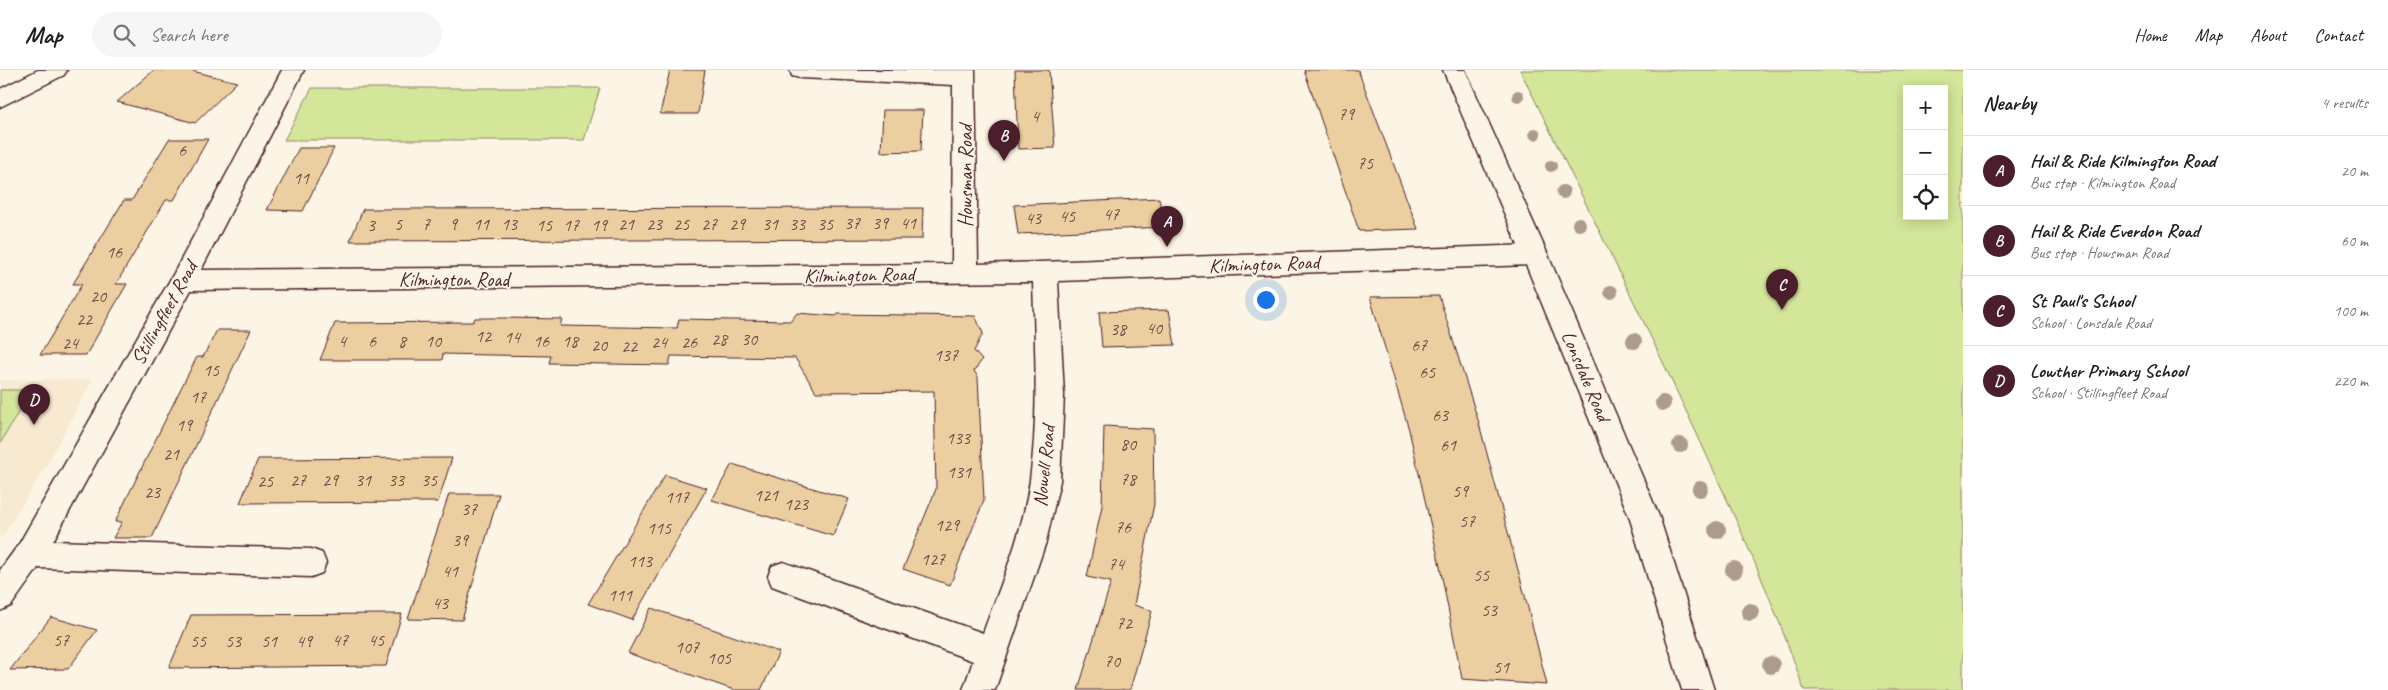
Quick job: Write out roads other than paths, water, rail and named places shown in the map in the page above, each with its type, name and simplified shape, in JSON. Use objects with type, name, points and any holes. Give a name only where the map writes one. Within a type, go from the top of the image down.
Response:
[{"type":"street","points":[[0,99],[56,70]]},
{"type":"street","name":"Stillingfleet Road","points":[[0,596],[30,554],[183,280],[293,70]]},
{"type":"street","name":"Lonsdale Road","points":[[1454,70],[1535,255],[1644,516],[1698,690]]},
{"type":"street","name":"Howsman Road","points":[[800,71],[964,74],[965,274]]},
{"type":"street","name":"Kilmington Road","points":[[183,280],[965,274],[1535,255]]},
{"type":"street","name":"Nowell Road","points":[[979,690],[1031,542],[1045,481],[1050,395],[1045,271]]},
{"type":"street","points":[[30,554],[311,563]]},
{"type":"street","points":[[783,576],[992,652]]},
{"type":"place","name":"Hail & Ride Everdon Road","points":[[1004,161]]},
{"type":"place","name":"Hail & Ride Kilmington Road","points":[[1167,247]]},
{"type":"place","name":"St Paul's School","points":[[1782,310]]},
{"type":"place","name":"Lowther Primary School","points":[[34,425]]}]
